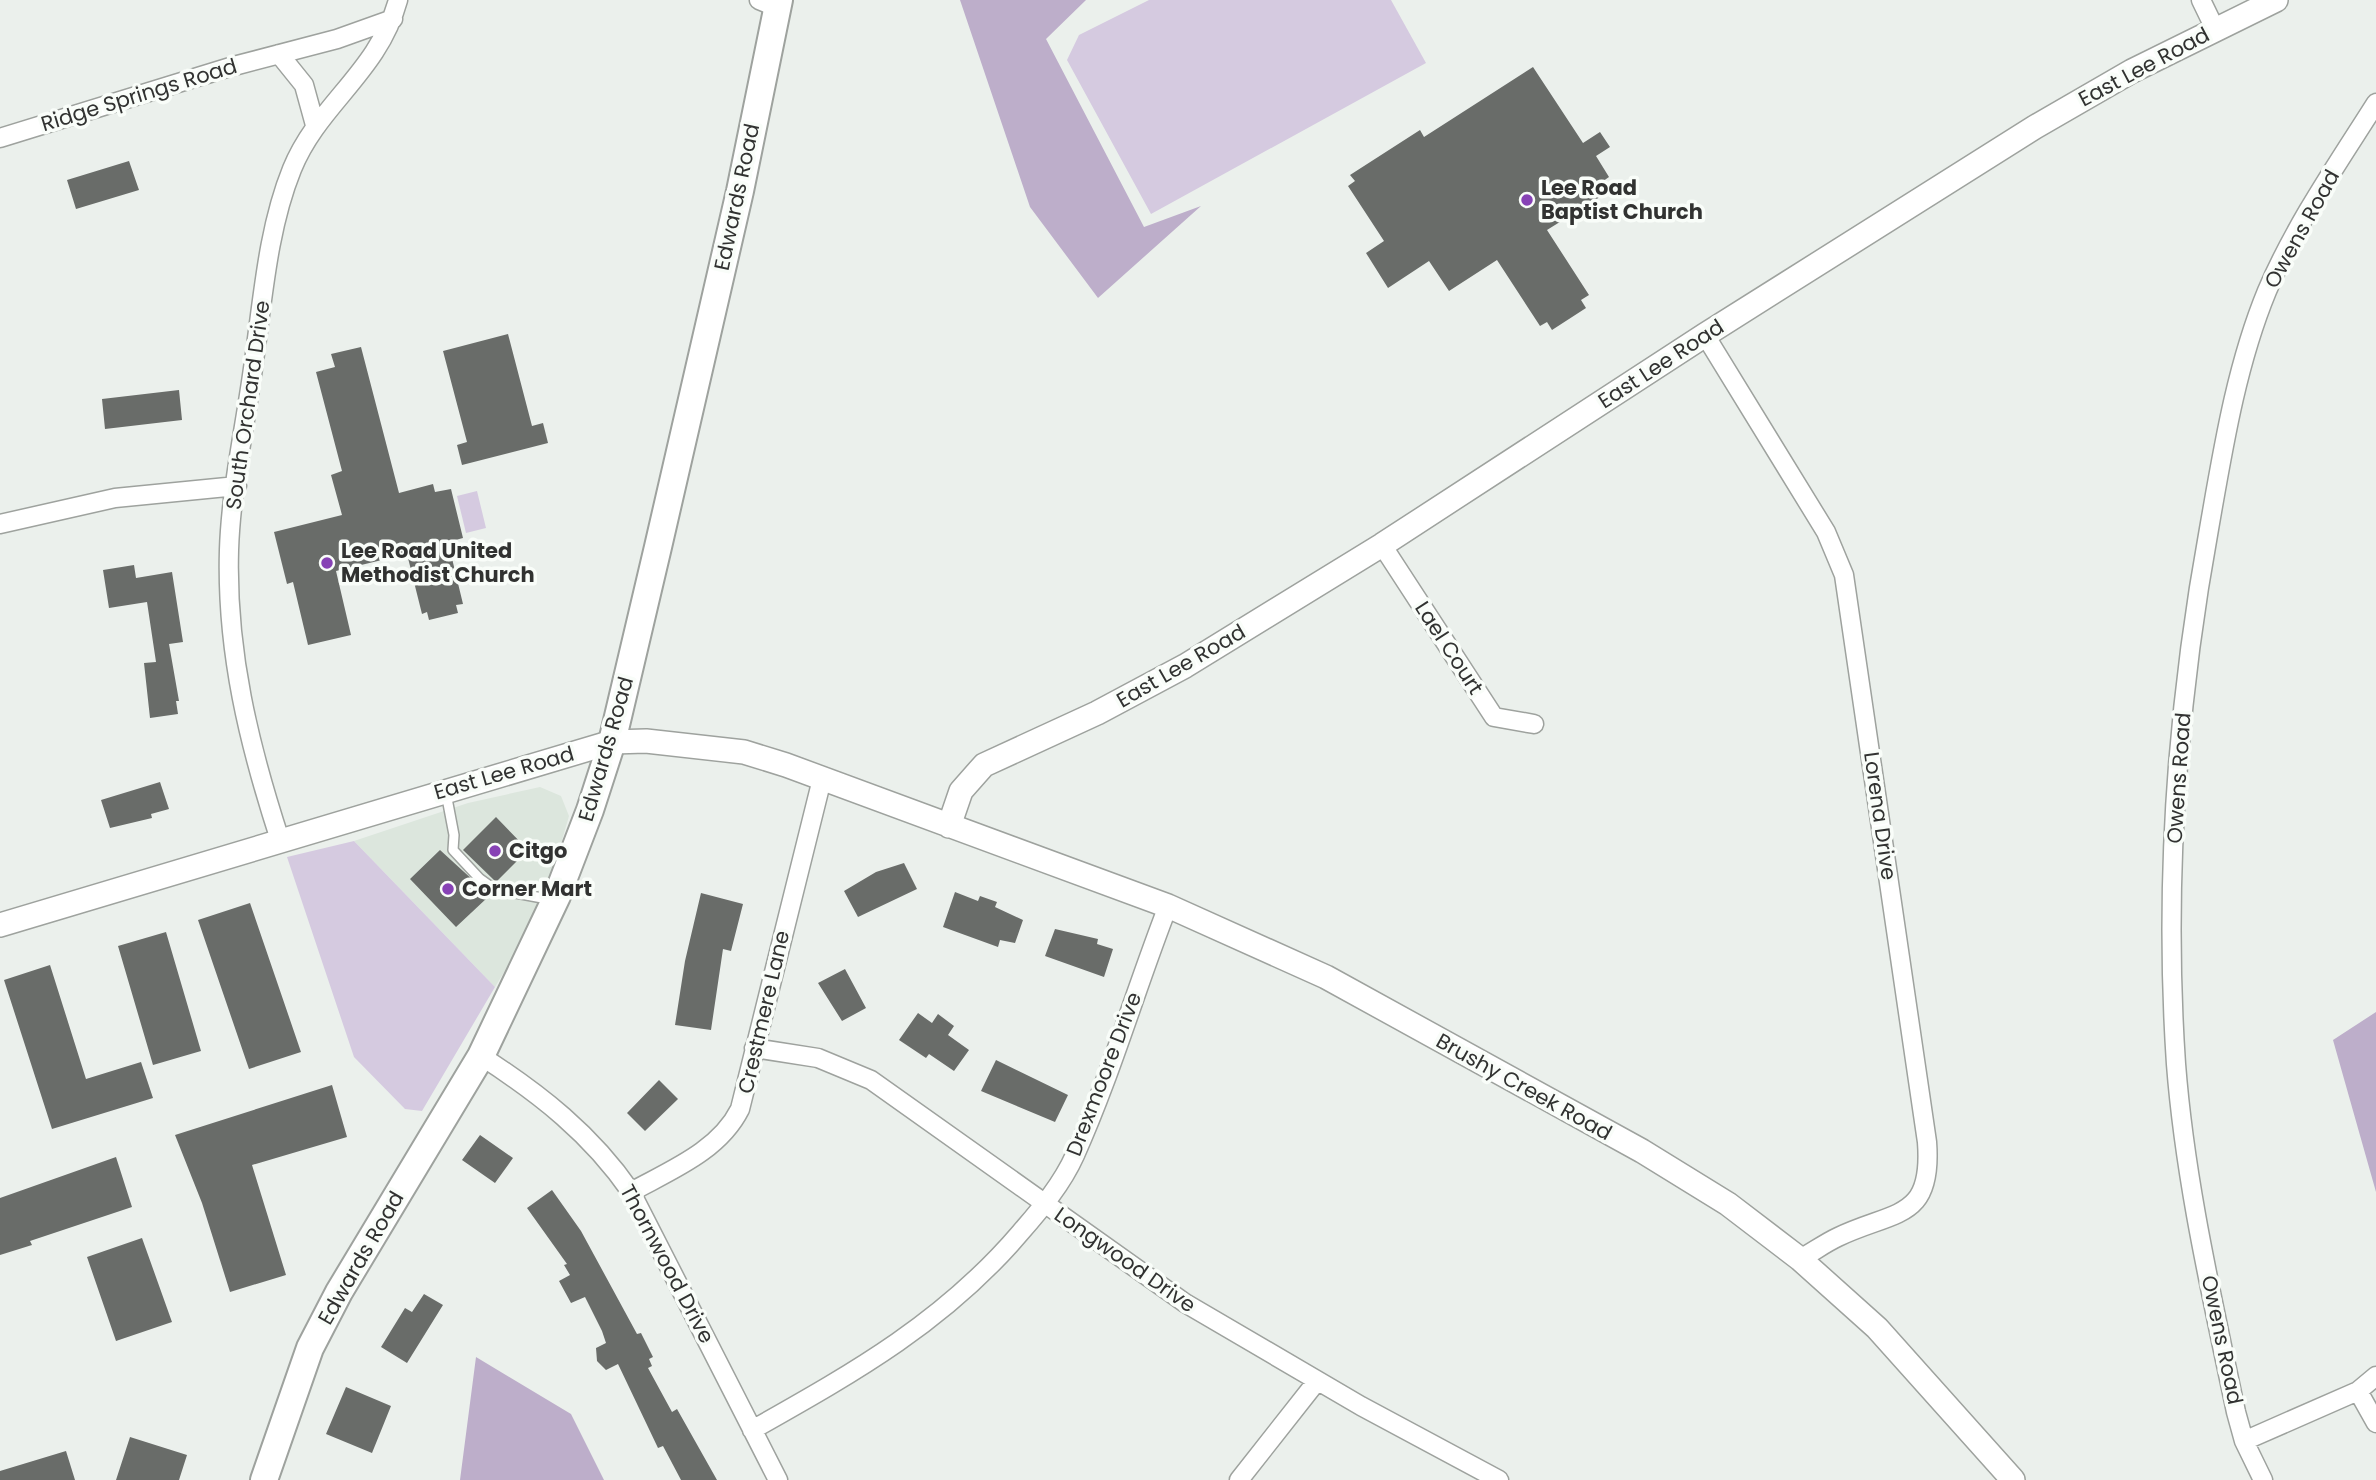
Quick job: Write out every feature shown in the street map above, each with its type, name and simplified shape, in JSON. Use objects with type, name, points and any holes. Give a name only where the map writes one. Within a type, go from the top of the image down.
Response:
[{"type":"main road","name":"Edwards Road","points":[[264,1480],[310,1348],[330,1309],[481,1056],[555,901],[612,742],[740,191],[772,3]]},
{"type":"street","name":"South Orchard Drive","points":[[280,840],[257,770],[238,690],[229,594],[229,547],[264,289],[282,200],[296,160],[316,125],[362,74],[393,19],[398,0]]},
{"type":"street","points":[[2201,0],[2215,29]]},
{"type":"street","name":"East Lee Road","points":[[0,925],[612,742],[646,741],[744,752],[948,826],[961,791],[984,765],[1146,688],[1382,545],[1704,335],[2035,127],[2132,71],[2276,0]]},
{"type":"street","name":"Ridge Springs Road","points":[[0,138],[393,19]]},
{"type":"street","points":[[279,54],[304,85],[316,125]]},
{"type":"street","name":"Owens Road","points":[[2263,1480],[2244,1441],[2214,1309],[2185,1143],[2176,1065],[2173,984],[2174,858],[2181,734],[2195,605],[2225,440],[2243,366],[2267,291],[2297,230],[2376,103]]},
{"type":"street","name":"Lorena Drive","points":[[1704,335],[1826,531],[1844,575],[1927,1142],[1928,1179],[1920,1197],[1892,1217],[1839,1236],[1800,1259]]},
{"type":"street","points":[[0,524],[115,498],[237,486]]},
{"type":"street","name":"Lael Court","points":[[1382,545],[1494,717],[1534,724]]},
{"type":"street","name":"Crestmere Lane","points":[[631,1192],[711,1146],[725,1133],[740,1110],[747,1092],[754,1048],[822,779]]},
{"type":"street","name":"Brushy Creek Road","points":[[948,826],[1168,906],[1326,977],[1630,1145],[1728,1204],[1800,1259],[1877,1328],[2013,1480]]},
{"type":"street","name":"Drexmoore Drive","points":[[752,1430],[873,1361],[932,1320],[975,1284],[1045,1205],[1074,1157],[1168,906]]},
{"type":"street","name":"Longwood Drive","points":[[754,1048],[818,1058],[870,1080],[1185,1303],[1317,1381],[1499,1480]]},
{"type":"street","name":"Thornwood Drive","points":[[481,1056],[525,1085],[574,1125],[607,1159],[631,1192],[778,1480]]},
{"type":"street","points":[[2244,1441],[2358,1391],[2376,1376]]},
{"type":"street","points":[[1239,1480],[1317,1381]]},
{"type":"street","points":[[2358,1391],[2376,1423]]},
{"type":"lane","points":[[446,790],[454,835],[453,850],[480,879],[495,889],[555,901]]},
{"type":"shaded area","points":[[960,0],[1086,0],[1046,39],[1144,227],[1201,206],[1098,298],[1030,207]]},
{"type":"shaded area","points":[[1149,0],[1391,0],[1426,63],[1151,214],[1067,60],[1079,35]]},
{"type":"shaded area","points":[[477,491],[486,528],[466,533],[457,496]]},
{"type":"shaded area","points":[[540,787],[561,796],[569,816],[556,861],[517,951],[495,987],[354,841],[468,803]]},
{"type":"shaded area","points":[[354,841],[495,987],[422,1111],[405,1109],[354,1057],[287,857]]},
{"type":"shaded area","points":[[2376,1012],[2376,1192],[2333,1040]]},
{"type":"shaded area","points":[[476,1357],[571,1414],[604,1480],[460,1480]]},
{"type":"building","name":"Lee Road Baptist Church","points":[[1533,67],[1583,143],[1600,132],[1610,147],[1596,156],[1609,177],[1596,186],[1603,195],[1547,230],[1589,295],[1581,300],[1586,308],[1552,330],[1547,322],[1540,326],[1497,260],[1449,291],[1429,261],[1388,288],[1366,253],[1384,241],[1348,186],[1355,181],[1350,175],[1420,130],[1424,137]]},
{"type":"building","points":[[129,161],[139,190],[76,209],[67,180]]},
{"type":"building","points":[[508,334],[532,426],[543,423],[548,443],[462,465],[457,445],[467,442],[443,351]]},
{"type":"building","name":"Lee Road United Methodist Church","points":[[361,347],[399,493],[433,484],[435,492],[451,489],[463,538],[448,542],[463,604],[456,605],[458,613],[429,620],[427,612],[422,614],[407,554],[336,571],[351,635],[308,645],[293,582],[287,584],[274,532],[342,515],[331,475],[342,471],[316,372],[335,367],[331,354]]},
{"type":"building","points":[[179,390],[182,420],[105,429],[102,399]]},
{"type":"building","points":[[134,565],[136,578],[172,572],[183,642],[169,644],[179,701],[176,701],[178,714],[150,718],[144,663],[156,662],[147,602],[109,608],[103,570]]},
{"type":"building","points":[[160,782],[169,809],[151,814],[152,818],[110,828],[101,800]]},
{"type":"building","name":"Citgo","points":[[496,817],[528,850],[496,882],[463,850]]},
{"type":"building","name":"Corner Mart","points":[[440,850],[486,892],[483,894],[487,898],[456,927],[410,879]]},
{"type":"building","points":[[904,863],[917,889],[858,917],[844,891],[876,872]]},
{"type":"building","points":[[955,892],[978,901],[980,896],[997,902],[995,907],[1023,920],[1015,943],[1000,940],[998,947],[943,927]]},
{"type":"building","points":[[701,893],[743,904],[731,951],[723,949],[711,1030],[675,1025],[685,961]]},
{"type":"building","points":[[250,903],[301,1052],[249,1069],[198,920]]},
{"type":"building","points":[[1055,929],[1098,939],[1097,944],[1113,949],[1104,977],[1045,956]]},
{"type":"building","points":[[166,932],[201,1051],[153,1065],[118,946]]},
{"type":"building","points":[[50,965],[86,1079],[141,1062],[153,1098],[52,1129],[4,980]]},
{"type":"building","points":[[845,969],[866,1008],[842,1021],[818,983]]},
{"type":"building","points":[[918,1013],[932,1023],[938,1014],[954,1026],[948,1035],[969,1050],[954,1071],[929,1054],[926,1058],[899,1040]]},
{"type":"building","points":[[996,1060],[1068,1095],[1055,1122],[981,1091]]},
{"type":"building","points":[[659,1080],[678,1099],[645,1131],[627,1113]]},
{"type":"building","points":[[332,1085],[347,1137],[252,1165],[286,1275],[230,1292],[202,1203],[175,1135]]},
{"type":"building","points":[[480,1135],[513,1158],[495,1183],[462,1160]]},
{"type":"building","points":[[116,1157],[132,1207],[30,1241],[32,1245],[0,1255],[0,1198]]},
{"type":"building","points":[[552,1190],[581,1231],[637,1334],[641,1333],[653,1357],[649,1359],[652,1366],[648,1368],[672,1412],[677,1409],[717,1480],[681,1480],[663,1446],[658,1448],[618,1364],[606,1370],[597,1361],[596,1348],[606,1343],[602,1331],[585,1297],[571,1303],[559,1281],[570,1275],[564,1265],[567,1264],[527,1208]]},
{"type":"building","points":[[142,1238],[172,1322],[116,1341],[87,1257]]},
{"type":"building","points":[[424,1294],[443,1305],[407,1363],[381,1347],[405,1308],[412,1312]]},
{"type":"building","points":[[346,1387],[391,1406],[372,1453],[326,1434]]},
{"type":"building","points":[[130,1437],[187,1455],[179,1480],[116,1480]]},
{"type":"building","points":[[66,1451],[75,1480],[0,1480],[0,1471]]},
{"type":"place","name":"Lee Road Baptist Church","points":[[1527,200]]},
{"type":"place","name":"Lee Road United Methodist Church","points":[[327,563]]},
{"type":"place","name":"Citgo","points":[[495,851]]},
{"type":"place","name":"Corner Mart","points":[[448,889]]}]
